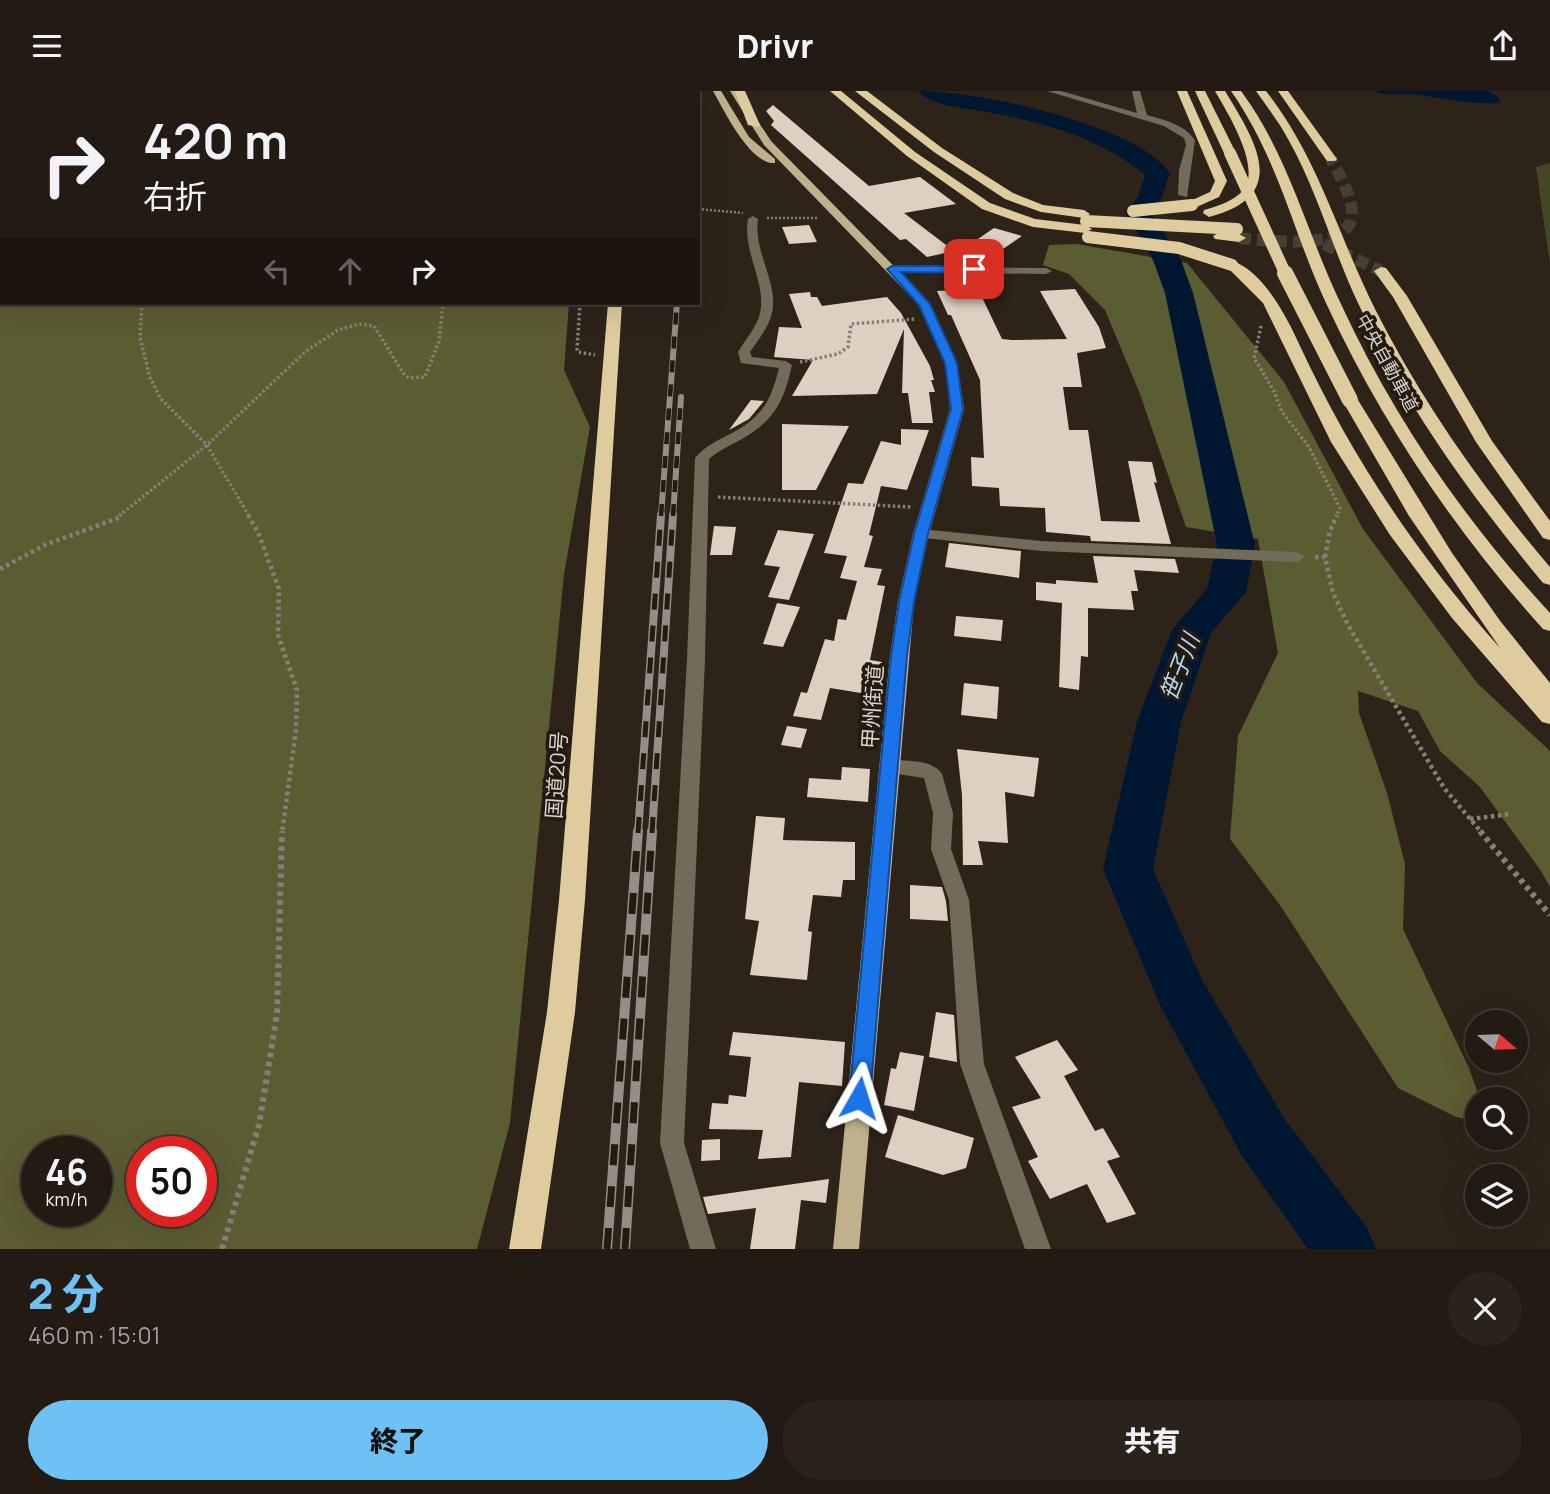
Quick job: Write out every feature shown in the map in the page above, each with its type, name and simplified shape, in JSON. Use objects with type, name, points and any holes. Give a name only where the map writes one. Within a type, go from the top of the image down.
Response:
[{"type":"highway","points":[[740,91],[754,125]]},
{"type":"highway","points":[[835,91],[911,153],[928,177],[960,202],[988,218],[1025,229],[1209,212],[1243,197],[1252,186],[1255,176],[1241,129],[1220,91]]},
{"type":"highway","points":[[860,91],[938,150],[969,183],[1004,205],[1035,215],[1085,222],[1220,236],[1242,232],[1085,222]]},
{"type":"highway","points":[[1085,222],[1214,195],[1221,181],[1182,91]]},
{"type":"highway","points":[[1200,91],[1294,293],[1350,400],[1436,545],[1478,605],[1550,697]]},
{"type":"highway","name":"中央自動車道","points":[[1236,91],[1253,116],[1279,166],[1332,302],[1403,432],[1434,482],[1476,540],[1550,625]]},
{"type":"highway","name":"中央自動車道","points":[[1261,91],[1280,117],[1307,166],[1365,303],[1414,396],[1476,487],[1550,579]]},
{"type":"highway","points":[[1283,91],[1331,159]]},
{"type":"highway","points":[[1085,222],[1197,251],[1233,265],[1258,286],[1277,311],[1306,376],[1350,461],[1412,555],[1496,657],[1550,717]]},
{"type":"highway","points":[[1381,271],[1400,296],[1484,442],[1550,534]]},
{"type":"highway","name":"国道20号","points":[[526,1249],[561,1012],[572,900],[615,305]]},
{"type":"main road","name":"甲州街道","points":[[717,91],[745,139],[806,186]]},
{"type":"main road","name":"甲州街道","points":[[734,91],[754,125],[806,186],[892,269],[924,304],[951,363],[957,409],[921,534],[906,602],[846,1249]]},
{"type":"street","points":[[1051,91],[1167,124],[1185,133],[1191,141],[1192,153],[1185,168],[1187,200]]},
{"type":"street","points":[[1136,91],[1143,117]]},
{"type":"street","points":[[703,1249],[672,1143],[696,659],[702,458],[718,444],[737,436],[769,413],[780,390],[786,365],[746,360],[744,352],[767,311],[758,257],[750,231],[753,219]]},
{"type":"street","points":[[892,269],[1045,271]]},
{"type":"street","points":[[921,534],[1041,547],[1157,549],[1297,557]]},
{"type":"street","points":[[891,767],[920,769],[932,774],[938,789],[943,813],[942,849],[959,900],[972,1064],[1038,1249]]},
{"type":"path","points":[[700,209],[745,213],[753,219],[814,218]]},
{"type":"path","points":[[142,305],[140,337],[150,378],[161,399],[206,445],[258,532],[279,589],[278,635],[297,690],[296,730],[282,835],[277,1014],[259,1125],[222,1249]]},
{"type":"path","points":[[0,569],[47,544],[116,519],[206,445],[306,351],[338,330],[359,324],[373,326],[387,343],[402,373],[409,378],[425,377],[439,341],[443,305]]},
{"type":"path","points":[[580,305],[578,352],[610,355]]},
{"type":"path","points":[[1257,316],[1261,327],[1254,358],[1274,391],[1282,412],[1309,447],[1340,508],[1330,531],[1325,557],[1333,593],[1348,625],[1444,788],[1550,915]]},
{"type":"path","points":[[786,365],[838,354],[848,347],[851,324],[919,319]]},
{"type":"path","points":[[701,496],[913,507]]},
{"type":"path","points":[[1297,557],[1325,557]]},
{"type":"path","points":[[1469,819],[1511,814]]},
{"type":"green space","points":[[1550,163],[1550,265],[1536,167]]},
{"type":"green space","points":[[1076,244],[1187,263],[1284,382],[1363,529],[1477,683],[1550,751],[1550,887],[1480,787],[1440,751],[1418,711],[1358,691],[1359,713],[1387,793],[1405,864],[1403,929],[1465,1060],[1465,1073],[1471,1073],[1476,1087],[1465,1087],[1465,1119],[1456,1117],[1398,1088],[1280,905],[1230,839],[1238,736],[1278,653],[1258,539],[1186,527],[1140,394],[1105,310],[1069,274],[1043,265],[1049,245]]},
{"type":"green space","points":[[0,305],[569,305],[564,370],[590,427],[564,574],[510,1123],[477,1249],[0,1249]]},
{"type":"water","points":[[1375,91],[1488,91],[1498,97],[1501,103],[1467,102]]},
{"type":"building","points":[[773,105],[869,186],[920,177],[956,204],[904,213],[954,251],[927,257],[906,239],[900,240],[771,125],[774,121],[766,111]]},
{"type":"building","points":[[809,225],[817,242],[789,244],[782,227]]},
{"type":"building","points":[[994,228],[1022,236],[984,262],[956,254]]},
{"type":"building","points":[[978,289],[1002,339],[1012,340],[1067,339],[1040,291],[1075,289],[1099,327],[1106,348],[1077,353],[1082,387],[1063,387],[1069,430],[1088,430],[1101,521],[1140,522],[1128,461],[1152,462],[1157,483],[1154,482],[1171,544],[1091,541],[1090,536],[1046,532],[1045,508],[1000,506],[999,488],[972,486],[971,457],[984,458],[980,380],[951,315],[948,315],[937,291]]},
{"type":"building","points":[[810,292],[811,297],[817,297],[822,306],[887,297],[901,313],[930,366],[935,392],[929,392],[933,423],[912,423],[908,393],[902,393],[904,329],[877,394],[792,396],[813,360],[774,357],[779,327],[802,328],[789,294]]},
{"type":"building","points":[[751,400],[764,401],[749,419],[729,430]]},
{"type":"building","points":[[782,424],[849,426],[816,490],[782,490]]},
{"type":"building","points":[[901,429],[929,430],[907,490],[881,486],[869,535],[873,536],[864,567],[882,569],[877,585],[885,586],[870,660],[882,662],[873,695],[830,688],[821,720],[793,716],[801,692],[807,693],[825,639],[834,641],[838,619],[846,620],[857,581],[840,578],[847,556],[824,553],[848,483],[863,484],[881,441],[901,445]]},
{"type":"building","points":[[714,526],[736,527],[732,555],[710,555]]},
{"type":"building","points":[[778,530],[814,534],[789,600],[768,597],[780,567],[764,565]]},
{"type":"building","points":[[949,543],[1021,551],[1019,578],[945,567]]},
{"type":"building","points":[[1093,556],[1175,559],[1179,573],[1134,570],[1138,591],[1131,591],[1134,610],[1088,608],[1088,657],[1081,656],[1079,690],[1059,687],[1062,603],[1036,600],[1036,582],[1056,584],[1056,580],[1098,583]]},
{"type":"building","points":[[777,603],[800,607],[783,647],[763,644]]},
{"type":"building","points":[[956,616],[1003,620],[1001,641],[954,636]]},
{"type":"building","points":[[964,683],[999,687],[997,719],[961,715]]},
{"type":"building","points":[[787,726],[807,729],[801,748],[781,745]]},
{"type":"building","points":[[957,749],[1039,758],[1034,797],[1005,792],[1008,843],[978,841],[983,865],[963,865],[962,795]]},
{"type":"building","points":[[842,767],[870,769],[868,802],[807,797],[809,778],[841,780]]},
{"type":"building","points":[[756,816],[785,818],[783,840],[855,842],[855,880],[843,880],[841,897],[813,895],[808,931],[812,932],[807,980],[750,975],[759,921],[745,919]]},
{"type":"building","points":[[910,885],[942,887],[948,921],[910,919]]},
{"type":"building","points":[[936,1012],[954,1015],[957,1062],[929,1057]]},
{"type":"building","points":[[733,1032],[845,1042],[842,1086],[799,1082],[791,1157],[758,1159],[763,1130],[709,1129],[712,1103],[728,1104],[729,1095],[746,1097],[751,1057],[729,1055]]},
{"type":"building","points":[[1057,1040],[1078,1070],[1064,1076],[1095,1131],[1103,1128],[1120,1157],[1107,1161],[1136,1214],[1107,1223],[1087,1184],[1050,1199],[1028,1161],[1038,1157],[1012,1107],[1041,1098],[1015,1057]]},
{"type":"building","points":[[900,1052],[924,1056],[914,1111],[884,1105],[891,1068],[896,1069]]},
{"type":"building","points":[[898,1115],[974,1138],[966,1168],[943,1175],[885,1157]]},
{"type":"building","points":[[720,1139],[720,1160],[701,1161],[702,1140]]},
{"type":"building","points":[[829,1179],[826,1203],[801,1200],[795,1249],[750,1249],[756,1208],[708,1214],[703,1197]]},
{"type":"waterway","name":"笹子川","points":[[930,91],[947,98],[1004,108],[1063,124],[1127,152],[1158,173],[1150,197],[1139,213],[1167,260],[1179,293],[1236,545],[1226,592],[1192,630],[1159,722],[1128,869],[1179,989],[1263,1137],[1345,1249]]},
{"type":"tunnel","points":[[1239,238],[1318,240],[1345,230],[1351,220],[1351,205],[1346,188],[1331,159]]},
{"type":"tunnel","points":[[1324,244],[1381,271]]},
{"type":"railway","points":[[661,516],[677,305]]},
{"type":"railway","points":[[673,516],[681,397]]},
{"type":"railway","points":[[638,833],[661,515]]},
{"type":"railway","points":[[652,833],[673,515]]},
{"type":"railway","points":[[607,1249],[638,831]]},
{"type":"railway","points":[[625,1249],[652,831]]},
{"type":"route","points":[[859,1098],[906,602],[921,534],[957,409],[951,363],[924,304],[892,269],[974,269]]}]
